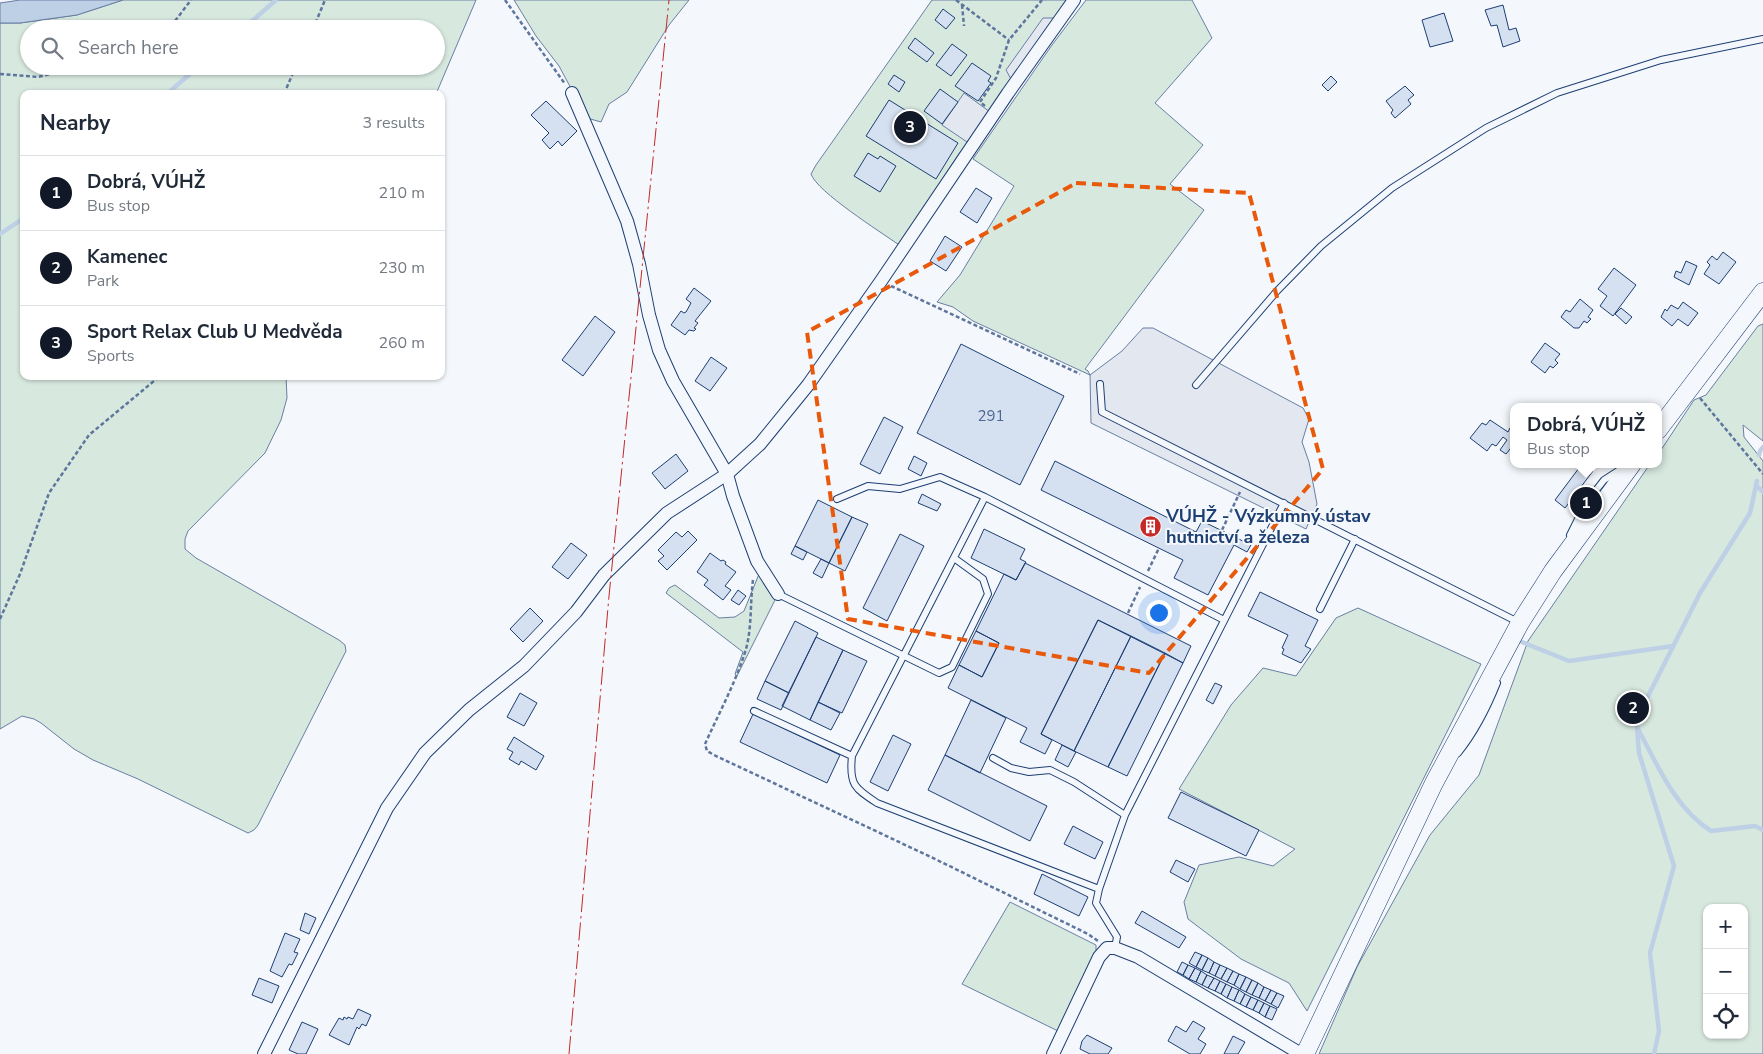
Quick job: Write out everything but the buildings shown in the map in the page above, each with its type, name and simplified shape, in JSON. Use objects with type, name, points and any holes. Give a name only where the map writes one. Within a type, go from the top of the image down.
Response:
[{"type":"main road","points":[[1662,425],[1763,292]]},
{"type":"main road","points":[[1305,1054],[1434,783],[1520,623],[1553,571],[1629,468]]},
{"type":"street","points":[[264,1054],[387,808],[425,753],[469,710],[524,666],[576,612],[604,575],[667,513],[727,474],[760,444],[802,392],[881,281],[995,112],[1074,0]]},
{"type":"street","points":[[572,94],[627,221],[659,350],[673,381],[727,474],[757,561],[778,594]]},
{"type":"street","points":[[1053,1054],[1099,957],[1107,948],[1115,948],[1138,958],[1301,1054]]},
{"type":"lane","points":[[1196,385],[1277,291],[1321,246],[1392,188],[1486,128],[1557,93],[1661,60],[1763,39]]},
{"type":"lane","points":[[1100,384],[1102,412],[1520,623]]},
{"type":"lane","points":[[1553,571],[1586,503],[1604,480],[1622,468]]},
{"type":"lane","points":[[837,499],[868,486],[900,489],[940,476],[986,497],[1224,620]]},
{"type":"lane","points":[[986,497],[852,756],[850,774],[858,791],[877,803],[1099,889]]},
{"type":"lane","points":[[1115,948],[1117,936],[1096,904],[1099,889],[1125,814],[1284,503]]},
{"type":"lane","points":[[1320,609],[1355,539]]},
{"type":"lane","points":[[778,594],[939,673],[952,667],[988,594],[983,579],[954,558]]},
{"type":"lane","points":[[754,711],[852,756]]},
{"type":"lane","points":[[993,758],[1011,768],[1029,772],[1050,770],[1074,782],[1125,814]]},
{"type":"path","points":[[176,20],[191,0]]},
{"type":"path","points":[[316,20],[325,0]]},
{"type":"path","points":[[505,0],[572,94]]},
{"type":"path","points":[[956,0],[1009,40]]},
{"type":"path","points":[[995,112],[980,102],[996,78],[1009,40],[1042,0]]},
{"type":"path","points":[[962,5],[964,26]]},
{"type":"path","points":[[0,74],[38,77],[46,75]]},
{"type":"path","points":[[286,90],[292,75]]},
{"type":"path","points":[[881,281],[1080,374]]},
{"type":"path","points":[[0,619],[20,574],[49,494],[89,435],[155,380]]},
{"type":"path","points":[[1692,387],[1763,474]]},
{"type":"path","points":[[1222,530],[1244,483]]},
{"type":"highlighted area","points":[[1076,183],[1249,193],[1323,469],[1149,673],[848,619],[807,332]]},
{"type":"shaded area","points":[[123,0],[476,0],[445,73],[445,20],[41,20],[77,15]]},
{"type":"shaded area","points":[[514,0],[689,0],[669,25],[627,92],[609,104],[601,122],[587,118],[559,66],[536,36]]},
{"type":"shaded area","points":[[932,0],[1071,0],[959,154],[899,245],[837,201],[816,182],[811,174]]},
{"type":"shaded area","points":[[1086,0],[1192,0],[1212,38],[1155,103],[1203,145],[1170,184],[1204,210],[1085,369],[1090,375],[973,321],[953,307],[937,302],[960,275],[1014,186],[973,159],[1052,45]]},
{"type":"shaded area","points":[[1043,18],[1058,18],[1012,81],[1006,70]]},
{"type":"shaded area","points":[[0,23],[20,23],[20,75],[444,75],[438,90],[20,90],[20,380],[286,380],[287,398],[281,420],[265,453],[188,531],[185,539],[185,549],[196,558],[345,645],[346,651],[258,825],[248,833],[138,779],[93,760],[74,749],[34,719],[22,716],[0,729]]},
{"type":"shaded area","points":[[964,93],[990,112],[967,142],[942,125]]},
{"type":"shaded area","points":[[1763,324],[1763,441],[1743,425],[1744,437],[1763,461],[1763,1054],[1319,1054],[1357,967],[1430,835],[1479,775],[1528,641],[1647,468],[1662,468],[1662,448],[1694,400],[1706,395],[1758,326]]},
{"type":"shaded area","points":[[1143,328],[1153,328],[1303,408],[1309,419],[1302,442],[1309,462],[1317,504],[1306,529],[1091,423],[1090,375],[1122,351]]},
{"type":"shaded area","points":[[759,574],[775,600],[737,676],[735,674],[743,652],[666,593],[669,588],[675,585],[719,618],[735,617],[744,611]]},
{"type":"shaded area","points":[[1358,608],[1481,664],[1307,1011],[1289,983],[1241,959],[1188,919],[1184,902],[1199,865],[1239,857],[1273,866],[1295,849],[1179,789],[1231,705],[1263,668],[1296,676],[1336,618]]},
{"type":"shaded area","points":[[1010,902],[1096,945],[1096,955],[1058,1031],[962,984]]},
{"type":"water","points":[[20,0],[123,0],[77,15],[41,20],[20,20],[20,23],[0,23],[0,3]]},
{"type":"waterway","points":[[253,20],[276,0]]},
{"type":"waterway","points":[[172,90],[189,75]]},
{"type":"waterway","points":[[0,234],[20,221]]},
{"type":"waterway","points":[[1759,455],[1763,447]]},
{"type":"waterway","points":[[1654,1054],[1659,1031],[1650,953],[1674,866],[1639,753],[1637,727],[1639,714],[1700,593],[1750,513],[1757,481]]},
{"type":"waterway","points":[[1757,486],[1763,492]]},
{"type":"waterway","points":[[1522,642],[1569,661],[1673,646]]},
{"type":"waterway","points":[[1638,729],[1668,785],[1687,811],[1698,822],[1711,831],[1755,826],[1763,830]]},
{"type":"power","points":[[569,1054],[609,596],[669,0]]},
{"type":"place","name":"Sport Relax Club U Medvěda","points":[[910,127]]},
{"type":"place","name":"Dobrá, VÚHŽ","points":[[1586,503]]},
{"type":"place","name":"VÚHŽ - Výzkumný ústav hutnictví a železa","points":[[1150,526]]},
{"type":"place","name":"Kamenec","points":[[1633,708]]}]
